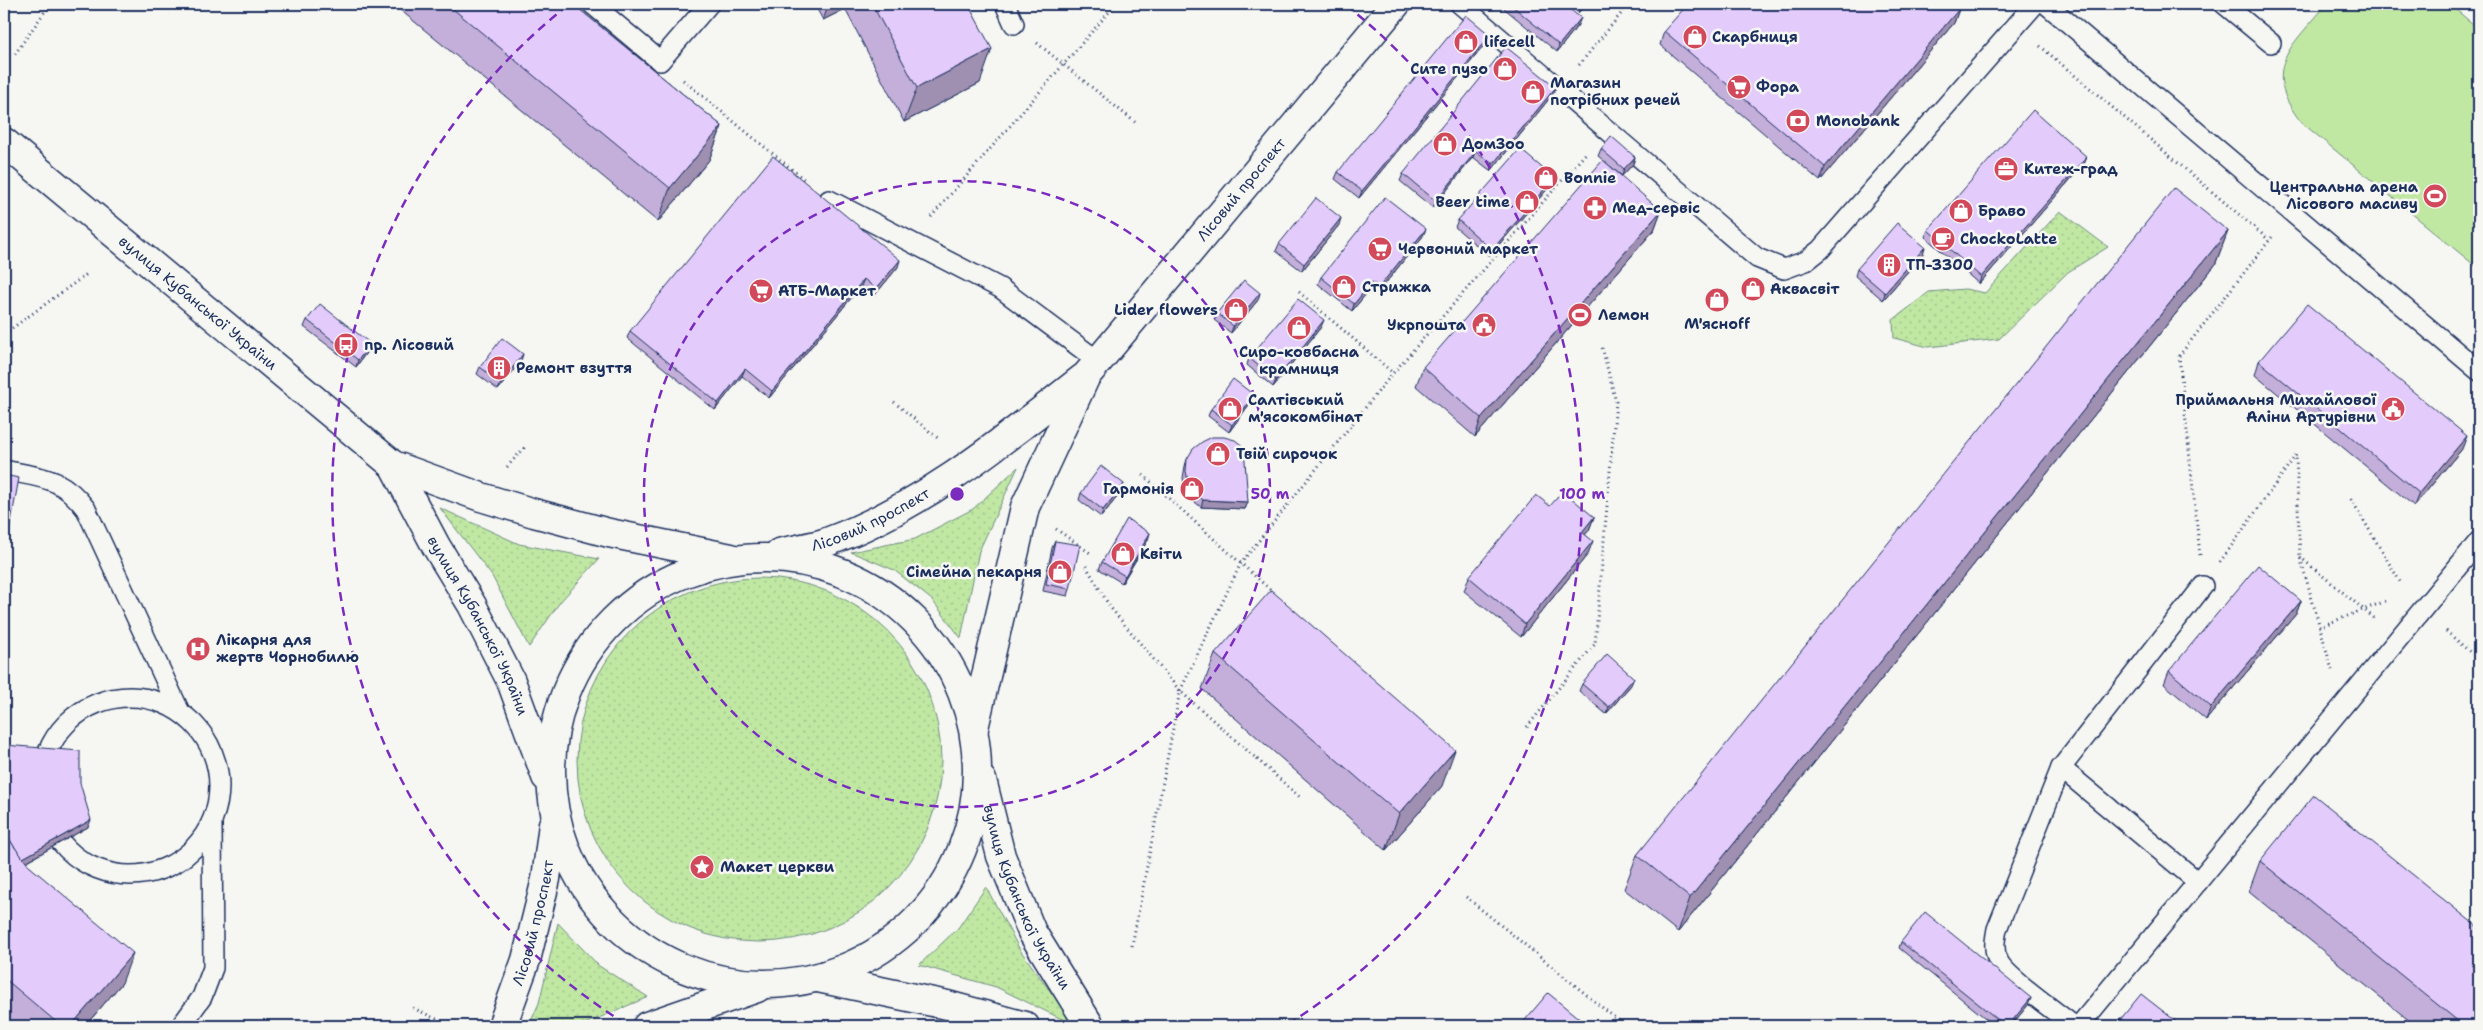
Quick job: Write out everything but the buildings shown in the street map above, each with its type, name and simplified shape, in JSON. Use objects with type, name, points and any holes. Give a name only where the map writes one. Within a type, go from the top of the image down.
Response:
[{"type":"street","name":"Лісовий проспект","points":[[766,556],[826,542],[908,504],[971,465],[1092,368],[1396,4]]},
{"type":"street","name":"вулиця Кубанської України","points":[[4,142],[394,465],[480,497],[543,516],[609,533],[732,558]]},
{"type":"street","name":"Лісовий проспект","points":[[974,728],[1025,507],[1092,368]]},
{"type":"street","name":"вулиця Кубанської України","points":[[394,465],[436,546],[472,605],[511,681],[569,861],[594,902],[628,937],[669,963],[714,980],[763,986]]},
{"type":"street","points":[[647,1026],[763,986],[790,984],[818,978],[858,964],[893,942],[924,913],[949,879],[966,841],[976,801],[978,762],[974,728],[952,670],[928,634],[896,602],[858,580],[816,564],[766,556],[732,558]]},
{"type":"street","name":"Лісовий проспект","points":[[502,1026],[526,960],[546,879],[552,805],[554,729],[569,682],[594,640],[629,606],[670,579],[732,558]]},
{"type":"street","name":"вулиця Кубанської України","points":[[978,762],[1001,856],[1032,932],[1090,1026]]},
{"type":"street","points":[[818,978],[947,1005],[1025,1026]]},
{"type":"lane","points":[[592,4],[660,61],[709,4]]},
{"type":"lane","points":[[1005,4],[1014,24]]},
{"type":"lane","points":[[1460,4],[1757,258],[1784,269],[1806,261],[1820,250],[2036,4]]},
{"type":"lane","points":[[2046,4],[2479,371]]},
{"type":"lane","points":[[2224,4],[2270,43]]},
{"type":"lane","points":[[829,200],[1000,288],[1092,368]]},
{"type":"lane","points":[[4,470],[56,482],[74,493],[86,509],[180,712]]},
{"type":"lane","points":[[2079,1026],[2479,541]]},
{"type":"lane","points":[[2074,1026],[2010,974],[1998,961],[1994,945],[1997,929],[2061,768],[2203,586]]},
{"type":"lane","points":[[181,1026],[202,996],[213,968],[212,823],[220,793],[216,762],[203,734],[180,712],[166,704],[136,697],[105,700],[76,714],[48,750],[40,780],[43,811],[56,839],[79,861],[93,869],[124,876],[155,873],[183,859],[212,823]]},
{"type":"lane","points":[[2061,768],[2198,882]]},
{"type":"path","points":[[15,54],[50,4]]},
{"type":"path","points":[[910,242],[1116,4]]},
{"type":"path","points":[[1560,89],[1629,4]]},
{"type":"path","points":[[1014,24],[1136,123]]},
{"type":"path","points":[[2017,26],[2269,240]]},
{"type":"path","points":[[660,61],[829,200]]},
{"type":"path","points":[[1132,946],[1180,691],[1241,563],[1393,373],[1607,129]]},
{"type":"path","points":[[2203,586],[2178,356],[2291,212]]},
{"type":"path","points":[[4,334],[87,274]]},
{"type":"path","points":[[1299,292],[1393,373]]},
{"type":"path","points":[[1527,727],[1595,644],[1616,402],[1602,347]]},
{"type":"path","points":[[2203,586],[2296,455],[2300,557],[2343,707]]},
{"type":"path","points":[[1143,475],[1278,596]]},
{"type":"path","points":[[2300,557],[2365,609],[2398,641]]},
{"type":"path","points":[[1086,566],[1110,607],[1180,691],[1302,799]]},
{"type":"path","points":[[1466,898],[1625,1026]]},
{"type":"path","points":[[413,1008],[451,1026]]},
{"type":"green space","name":"Центральна арена Лісового масиву","points":[[2327,4],[2449,4],[2479,29],[2479,269],[2301,122],[2289,103],[2282,87],[2282,72],[2285,58],[2302,33]]},
{"type":"green space","points":[[2060,211],[2108,247],[2068,272],[1999,339],[1928,347],[1894,338],[1893,320],[1929,292],[1965,289],[1985,293]]},
{"type":"green space","points":[[1018,467],[979,551],[961,638],[932,600],[894,570],[851,552],[915,539],[973,509]]},
{"type":"green space","points":[[440,508],[519,544],[599,559],[560,602],[529,647],[492,576]]},
{"type":"green space","points":[[759,578],[794,582],[828,592],[860,609],[887,632],[910,659],[927,691],[937,725],[941,760],[937,795],[927,829],[910,861],[887,888],[860,911],[828,928],[794,938],[759,942],[724,938],[690,928],[658,911],[631,888],[608,861],[591,829],[581,795],[577,760],[581,725],[591,691],[608,659],[631,632],[658,609],[690,592],[724,582]]},
{"type":"green space","points":[[986,887],[1020,950],[1076,1026],[996,987],[919,965],[958,928]]},
{"type":"green space","points":[[558,923],[599,966],[648,997],[580,1026],[529,1026],[539,1003]]},
{"type":"place","name":"Скарбниця","points":[[1695,37]]},
{"type":"place","name":"lifecell","points":[[1466,42]]},
{"type":"place","name":"Сите пузо","points":[[1505,69]]},
{"type":"place","name":"Фора","points":[[1739,87]]},
{"type":"place","name":"Магазин потрібних речей","points":[[1533,92]]},
{"type":"place","name":"Monobank","points":[[1798,121]]},
{"type":"place","name":"ДомЗоо","points":[[1445,144]]},
{"type":"place","name":"Китеж-град","points":[[2006,169]]},
{"type":"place","name":"Bonnie","points":[[1546,178]]},
{"type":"place","name":"Центральна арена Лісового масиву","points":[[2435,196]]},
{"type":"place","name":"Beer time","points":[[1527,202]]},
{"type":"place","name":"Мед-сервіс","points":[[1595,208]]},
{"type":"place","name":"Браво","points":[[1961,211]]},
{"type":"place","name":"ChockoLatte","points":[[1943,239]]},
{"type":"place","name":"Червоний маркет","points":[[1380,249]]},
{"type":"place","name":"ТП-3300","points":[[1889,265]]},
{"type":"place","name":"Стрижка","points":[[1344,287]]},
{"type":"place","name":"Аквасвіт","points":[[1753,289]]},
{"type":"place","name":"АТБ-Маркет","points":[[761,291]]},
{"type":"place","name":"М'яснoff","points":[[1717,300]]},
{"type":"place","name":"Lider flowers","points":[[1236,310]]},
{"type":"place","name":"Лемон","points":[[1580,315]]},
{"type":"place","name":"Укрпошта","points":[[1484,325]]},
{"type":"place","name":"Сиро-ковбасна крамниця","points":[[1299,328]]},
{"type":"place","name":"пр. Лісовий","points":[[346,345]]},
{"type":"place","name":"Ремонт взуття","points":[[499,368]]},
{"type":"place","name":"Салтівський м'ясокомбінат","points":[[1230,409]]},
{"type":"place","name":"Приймальня Михайлової Аліни Артурівни","points":[[2393,409]]},
{"type":"place","name":"Твій сирочок","points":[[1218,454]]},
{"type":"place","name":"Гармонія","points":[[1192,489]]},
{"type":"place","name":"Квіти","points":[[1123,554]]},
{"type":"place","name":"Сімейна пекарня","points":[[1060,572]]},
{"type":"place","name":"Лікарня для жертв Чорнобилю","points":[[198,649]]},
{"type":"place","name":"Макет церкви","points":[[702,867]]}]
